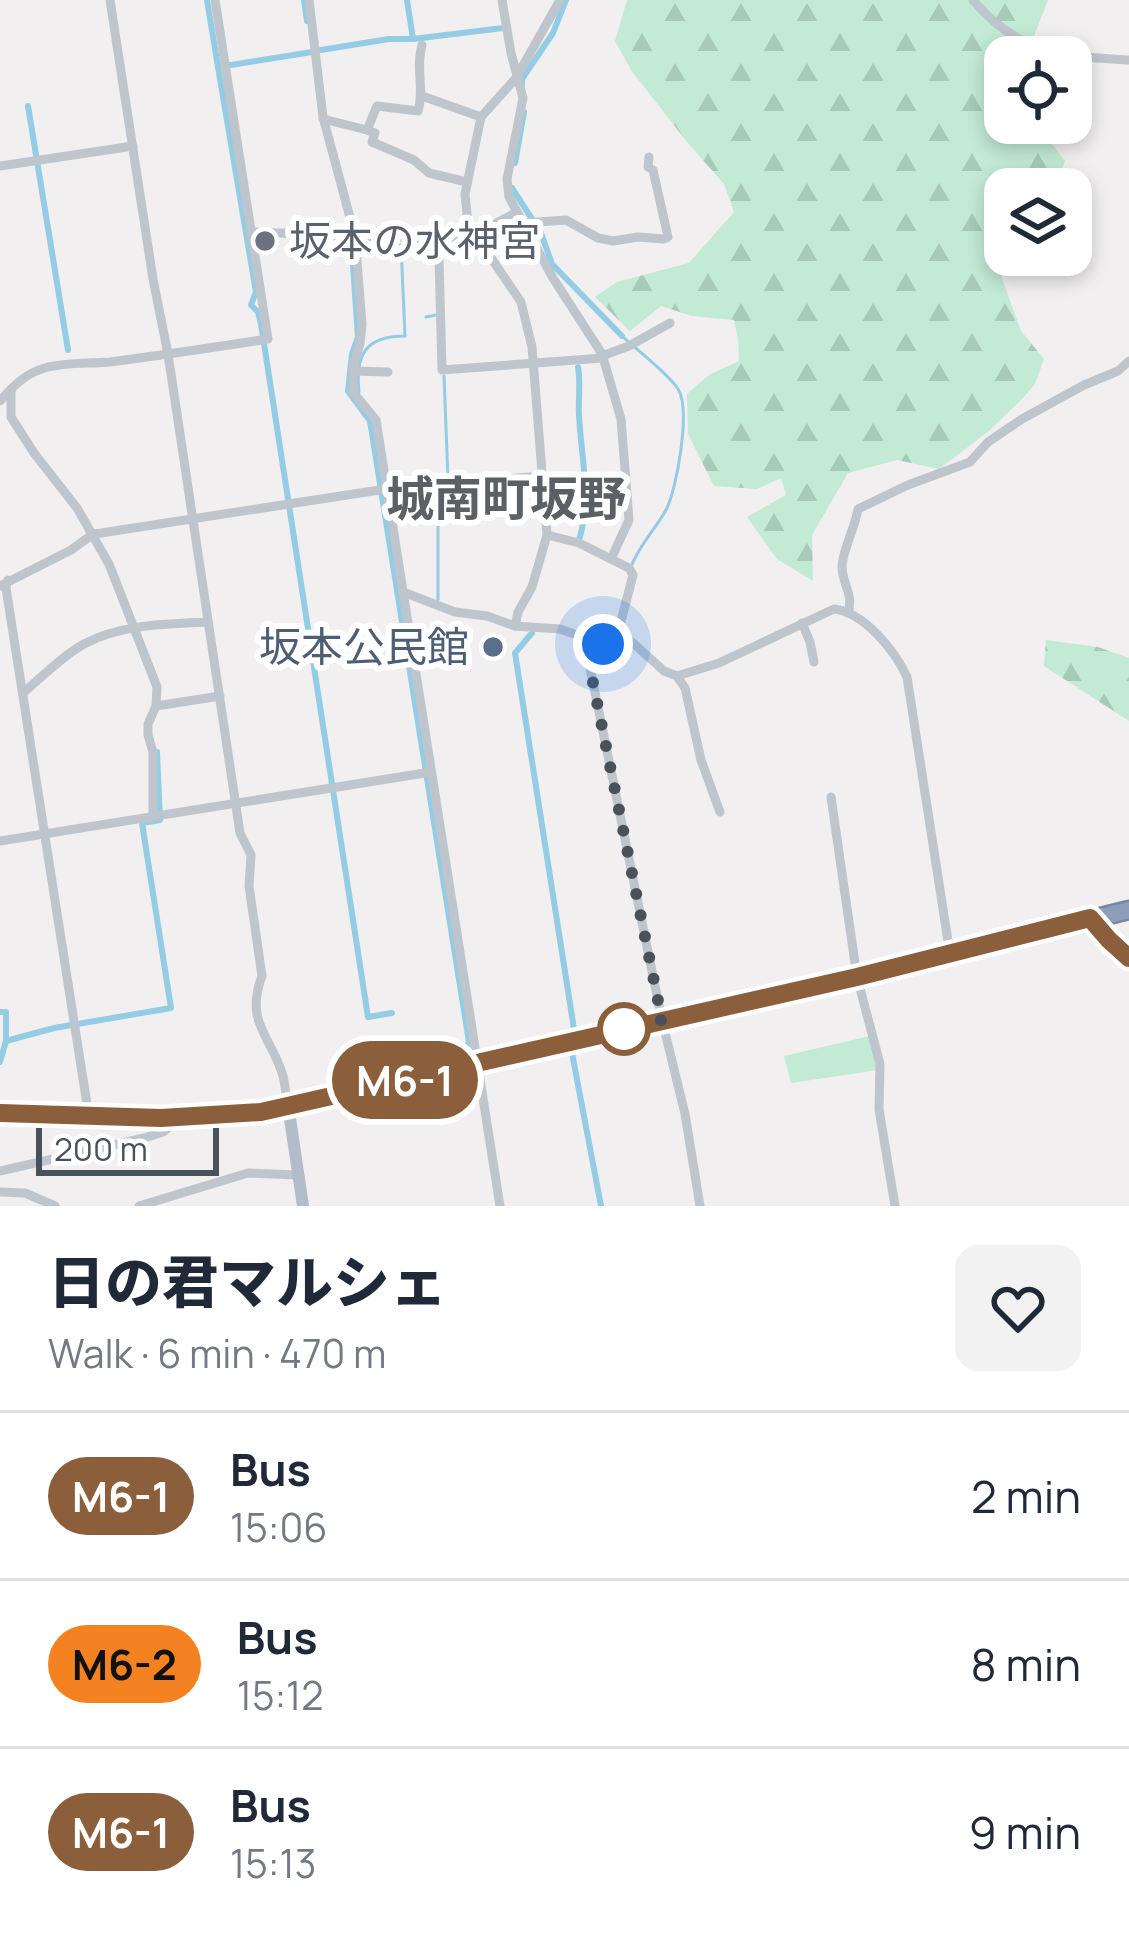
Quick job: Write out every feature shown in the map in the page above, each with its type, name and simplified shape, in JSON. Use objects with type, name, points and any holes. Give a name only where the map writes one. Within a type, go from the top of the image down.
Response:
[{"type":"highway","points":[[0,1113],[181,1118],[261,1112],[857,977],[1129,910]]},
{"type":"main road","points":[[288,1105],[303,1206]]},
{"type":"street","points":[[110,0],[242,841],[251,855],[249,886],[262,976],[258,1023],[282,1073],[288,1105]]},
{"type":"street","points":[[0,400],[25,376],[53,366],[268,339],[215,0]]},
{"type":"street","points":[[309,0],[323,119],[356,236],[362,324],[353,392],[376,420],[500,1206]]},
{"type":"street","points":[[502,0],[523,98],[509,197],[602,357],[621,419],[628,520],[611,560]]},
{"type":"street","points":[[515,626],[547,536],[534,364],[521,302],[474,235],[465,212],[467,182],[482,117],[516,78],[560,0]]},
{"type":"street","points":[[974,0],[1020,40],[1047,52],[1129,60]]},
{"type":"street","points":[[367,130],[377,106],[418,111],[422,96],[417,65],[422,45]]},
{"type":"street","points":[[422,96],[482,117]]},
{"type":"street","points":[[323,119],[375,133],[372,142],[414,160],[429,173],[467,182]]},
{"type":"street","points":[[0,166],[133,146]]},
{"type":"street","points":[[252,232],[435,238],[474,235],[521,218],[566,220],[613,241],[664,239],[668,237],[664,207],[649,157]]},
{"type":"street","points":[[435,238],[442,370],[602,357],[670,323]]},
{"type":"street","points":[[848,613],[852,596],[842,566],[858,509],[970,462],[988,442],[1045,405],[1118,371],[1129,361]]},
{"type":"street","points":[[353,371],[388,372]]},
{"type":"street","points":[[10,388],[11,417],[93,534],[157,687],[148,724],[154,816]]},
{"type":"street","points":[[89,1117],[4,583],[93,534],[386,489],[542,476]]},
{"type":"street","points":[[547,536],[579,543],[633,574],[619,629],[590,661],[590,668],[685,1114],[700,1206]]},
{"type":"street","points":[[403,592],[440,608],[515,626],[560,628],[603,644]]},
{"type":"street","points":[[614,633],[677,676],[718,664],[834,609],[842,608],[868,627],[907,677],[950,954]]},
{"type":"street","points":[[23,694],[83,645],[102,637],[151,625],[208,622]]},
{"type":"street","points":[[802,623],[814,662]]},
{"type":"street","points":[[0,655],[17,653]]},
{"type":"street","points":[[677,676],[690,702],[691,721],[720,812]]},
{"type":"street","points":[[156,706],[220,696]]},
{"type":"street","points":[[0,841],[431,772]]},
{"type":"street","points":[[831,797],[857,977],[880,1064],[880,1109],[895,1206]]},
{"type":"street","points":[[1090,918],[1129,958]]},
{"type":"street","points":[[0,1171],[144,1138],[163,1132],[181,1118]]},
{"type":"street","points":[[139,1206],[248,1173],[298,1175]]},
{"type":"street","points":[[0,1192],[25,1193],[55,1206]]},
{"type":"green space","points":[[627,0],[1048,0],[1034,36],[984,36],[984,144],[1052,144],[1065,161],[1062,168],[984,168],[984,276],[1001,276],[1021,331],[1044,359],[1035,384],[989,431],[939,469],[897,460],[848,473],[812,535],[813,581],[777,559],[747,517],[786,495],[781,478],[757,489],[714,486],[688,434],[687,394],[709,375],[739,361],[734,320],[692,316],[661,306],[630,331],[595,297],[617,282],[689,263],[734,212],[724,184],[631,70],[615,41]]},
{"type":"green space","points":[[1046,640],[1098,647],[1129,658],[1129,721],[1044,666]]},
{"type":"green space","points":[[870,1036],[878,1070],[791,1083],[784,1056]]},
{"type":"waterway","points":[[207,0],[218,67],[312,52]]},
{"type":"waterway","points":[[304,0],[307,21]]},
{"type":"waterway","points":[[321,50],[413,39],[407,0]]},
{"type":"waterway","points":[[522,86],[566,0]]},
{"type":"waterway","points":[[413,39],[503,28]]},
{"type":"waterway","points":[[218,67],[256,292],[251,305],[261,324],[368,1017],[392,1013]]},
{"type":"waterway","points":[[28,106],[68,350]]},
{"type":"waterway","points":[[515,163],[524,112]]},
{"type":"waterway","points":[[512,188],[541,233],[552,264],[622,336]]},
{"type":"waterway","points":[[359,392],[359,368],[366,350],[380,340],[405,336],[401,245],[381,241]]},
{"type":"waterway","points":[[352,251],[358,337],[348,391],[370,421],[469,1042],[461,1056]]},
{"type":"waterway","points":[[426,317],[436,315]]},
{"type":"waterway","points":[[622,336],[674,383],[683,413],[670,500],[631,567]]},
{"type":"waterway","points":[[578,367],[585,494],[579,540]]},
{"type":"waterway","points":[[444,376],[448,480]]},
{"type":"waterway","points":[[438,600],[438,500],[449,500],[449,490]]},
{"type":"waterway","points":[[597,638],[615,627]]},
{"type":"waterway","points":[[532,633],[515,653],[574,1029]]},
{"type":"waterway","points":[[6,1041],[171,1008],[142,823],[160,820],[157,752]]},
{"type":"waterway","points":[[0,1012],[6,1012],[0,1062]]},
{"type":"waterway","points":[[572,1053],[601,1206]]},
{"type":"bus line","name":"M6-1","points":[[0,1113],[161,1118],[261,1112],[857,977],[1090,918],[1129,958]]},
{"type":"place","name":"坂本の水神宮","points":[[265,241]]},
{"type":"place","name":"坂本公民館","points":[[493,647]]},
{"type":"district","name":"城南町坂野","points":[[506,499]]},
{"type":"route","points":[[603,644],[590,668],[662,1020],[624,1029]]}]
